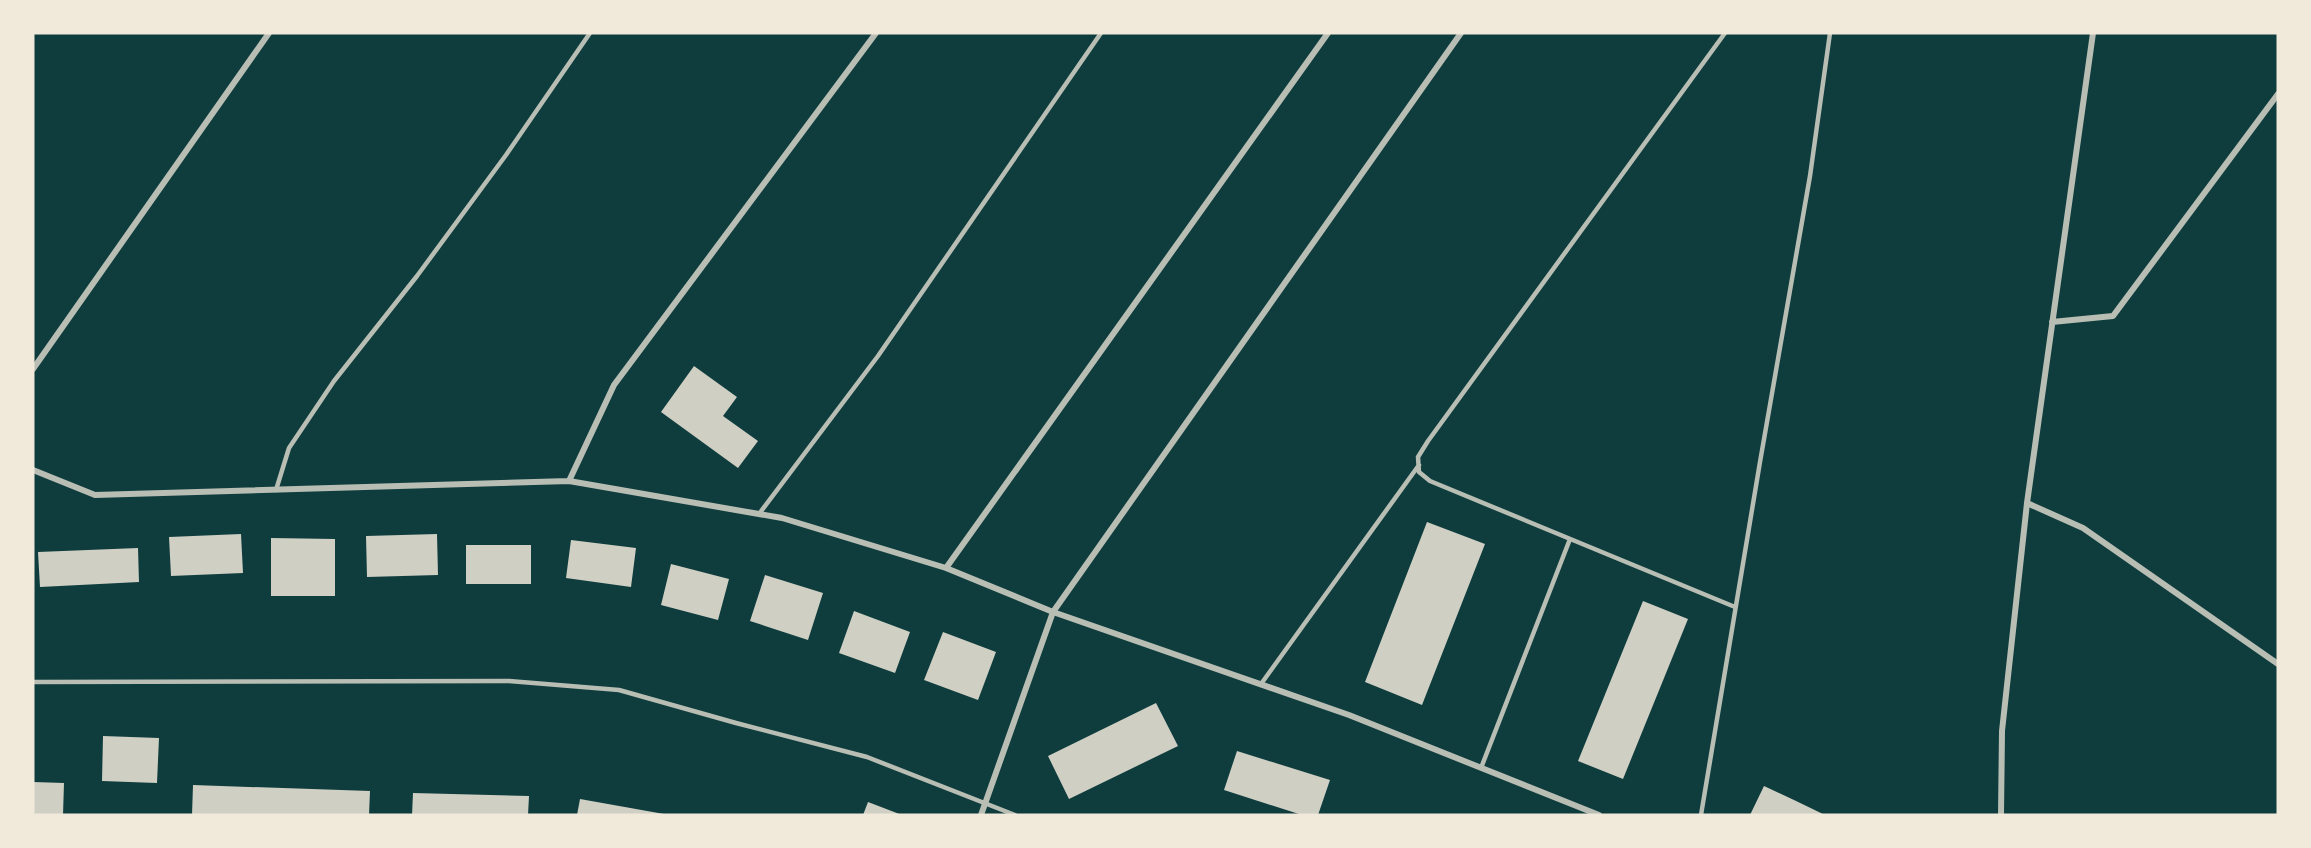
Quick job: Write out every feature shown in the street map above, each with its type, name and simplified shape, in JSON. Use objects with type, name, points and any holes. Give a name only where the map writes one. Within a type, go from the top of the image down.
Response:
[{"type":"street","points":[[33,369],[269,33]]},
{"type":"street","points":[[569,481],[614,385],[876,33]]},
{"type":"street","points":[[946,568],[1328,33]]},
{"type":"street","points":[[981,815],[1053,612],[1461,33]]},
{"type":"street","points":[[2001,815],[2002,730],[2027,503],[2093,33]]},
{"type":"street","points":[[2052,322],[2113,316],[2278,93]]},
{"type":"street","points":[[33,470],[95,495],[569,481],[782,518],[946,568],[1053,612],[1349,715],[1599,815]]},
{"type":"street","points":[[2027,503],[2084,528],[2278,664]]},
{"type":"lane","points":[[276,490],[289,448],[315,410],[506,155],[590,33]]},
{"type":"lane","points":[[759,514],[878,356],[1101,33]]},
{"type":"lane","points":[[1725,33],[1418,457],[1419,472],[1430,481],[1736,607]]},
{"type":"lane","points":[[1701,815],[1810,176],[1830,33]]},
{"type":"lane","points":[[1261,684],[1419,465]]},
{"type":"lane","points":[[1481,768],[1570,539]]},
{"type":"lane","points":[[33,682],[509,681],[619,690],[867,757],[1015,815]]},
{"type":"building","points":[[694,366],[737,397],[723,416],[758,441],[738,468],[661,412]]},
{"type":"building","points":[[1427,522],[1485,544],[1422,705],[1365,682]]},
{"type":"building","points":[[241,534],[243,573],[171,576],[169,537]]},
{"type":"building","points":[[437,534],[438,575],[367,577],[366,536]]},
{"type":"building","points":[[271,538],[335,539],[335,596],[271,596]]},
{"type":"building","points":[[571,540],[636,548],[631,587],[566,578]]},
{"type":"building","points":[[466,545],[531,545],[531,584],[466,584]]},
{"type":"building","points":[[138,548],[139,582],[40,587],[38,552]]},
{"type":"building","points":[[671,564],[729,579],[718,620],[661,605]]},
{"type":"building","points":[[765,575],[823,593],[808,640],[750,621]]},
{"type":"building","points":[[1643,601],[1688,619],[1623,779],[1578,761]]},
{"type":"building","points":[[854,611],[910,632],[895,673],[839,653]]},
{"type":"building","points":[[943,632],[996,652],[978,700],[924,680]]},
{"type":"building","points":[[1156,703],[1178,746],[1069,799],[1048,756]]},
{"type":"building","points":[[103,736],[159,738],[157,783],[102,781]]},
{"type":"building","points":[[1237,751],[1330,780],[1318,815],[1302,815],[1224,790]]},
{"type":"building","points":[[33,782],[64,783],[63,815],[33,815]]},
{"type":"building","points":[[193,785],[370,791],[369,815],[192,815]]},
{"type":"building","points":[[1764,786],[1794,800],[1825,815],[1750,815]]},
{"type":"building","points":[[413,793],[529,796],[528,815],[412,815]]},
{"type":"building","points":[[580,799],[664,814],[664,815],[577,815]]},
{"type":"building","points":[[868,802],[902,815],[863,815]]}]
